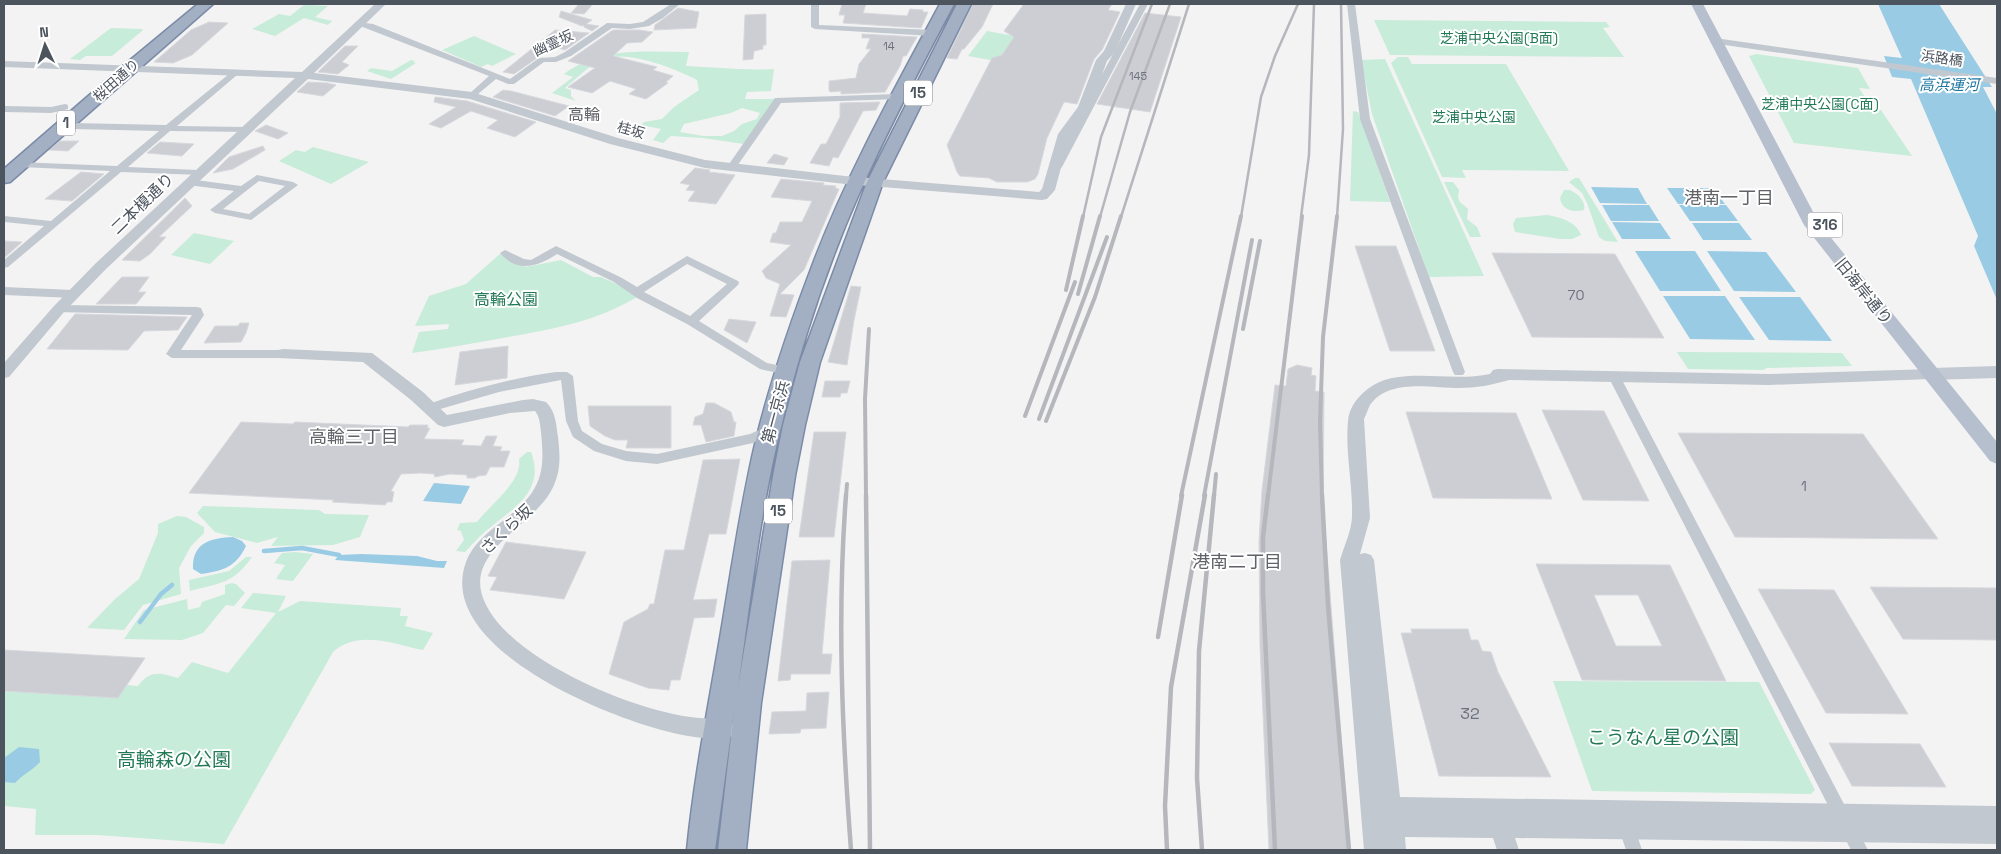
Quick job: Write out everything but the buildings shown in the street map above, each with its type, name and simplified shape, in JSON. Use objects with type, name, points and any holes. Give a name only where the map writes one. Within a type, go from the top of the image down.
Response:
[{"type":"highway","name":"桜田通り","points":[[4,159],[189,4]]},
{"type":"highway","name":"桜田通り","points":[[4,178],[128,69],[206,4]]},
{"type":"highway","name":"第一京浜","points":[[880,149],[896,97],[947,4]]},
{"type":"highway","name":"第一京浜","points":[[701,850],[718,729],[754,507],[770,430],[787,371],[823,261],[865,182],[880,149],[964,4]]},
{"type":"highway","name":"第一京浜","points":[[732,850],[745,728],[784,476],[794,425],[810,362],[865,182]]},
{"type":"main road","name":"旧海岸通り","points":[[1697,4],[1721,42],[1826,226],[1943,380],[1997,456]]},
{"type":"main road","name":"旧海岸通り","points":[[1706,4],[1721,42]]},
{"type":"main road","points":[[1943,380],[1997,372]]},
{"type":"main road","name":"旧海岸通り","points":[[1943,380],[1997,437]]},
{"type":"main road","points":[[1943,380],[1997,384]]},
{"type":"street","points":[[324,56],[381,4]]},
{"type":"street","name":"幽霊坂","points":[[494,76],[511,82],[542,60],[568,54],[610,25],[628,28],[644,26],[676,4]]},
{"type":"street","points":[[815,4],[815,27],[932,33]]},
{"type":"street","points":[[1042,196],[1048,190],[1064,134],[1084,107],[1102,60],[1109,52],[1131,4]]},
{"type":"street","points":[[1042,196],[1144,4]]},
{"type":"street","points":[[1351,4],[1365,119],[1460,372]]},
{"type":"street","points":[[359,24],[370,26],[494,76],[472,96]]},
{"type":"street","name":"浜路橋","points":[[1721,42],[1995,81]]},
{"type":"street","name":"二本榎通り","points":[[4,373],[73,294],[193,178],[324,56]]},
{"type":"street","points":[[4,64],[234,73],[308,71]]},
{"type":"street","name":"桂坂","points":[[308,71],[321,77],[472,96],[665,156],[706,164],[865,182],[1042,196]]},
{"type":"street","points":[[4,265],[234,73]]},
{"type":"street","points":[[732,167],[778,100],[896,97]]},
{"type":"street","points":[[4,109],[51,110],[65,107]]},
{"type":"street","points":[[58,130],[73,126],[245,130]]},
{"type":"street","points":[[20,164],[120,169],[193,178],[243,189]]},
{"type":"street","points":[[257,178],[293,185],[251,217],[214,210],[243,189],[257,178]]},
{"type":"street","points":[[4,219],[53,224]]},
{"type":"street","points":[[505,253],[522,264],[527,264],[538,262],[556,249],[618,280],[691,321],[764,366],[787,371]]},
{"type":"street","points":[[637,292],[687,259],[734,283],[691,321]]},
{"type":"street","points":[[4,291],[73,294]]},
{"type":"street","points":[[59,309],[197,311],[198,315],[172,354],[367,356],[424,402],[447,402],[504,387],[567,376],[572,421],[577,434],[598,448],[626,456],[657,458],[753,438],[770,430]]},
{"type":"street","points":[[1434,371],[1615,378],[1943,380]]},
{"type":"street","points":[[1395,850],[1382,816],[1348,560],[1361,518],[1356,419],[1358,410],[1373,393],[1395,383],[1420,380],[1476,382],[1510,374]]},
{"type":"street","points":[[1615,378],[1860,850]]},
{"type":"street","name":"さくら坂","points":[[424,402],[444,421],[523,404],[541,407],[547,421],[551,466],[548,480],[540,496],[520,516],[490,540],[478,554],[472,569],[470,584],[476,605],[490,626],[520,655],[577,689],[608,703],[642,715],[699,727],[718,729],[745,728]]},
{"type":"street","points":[[1365,560],[1382,816],[1375,850]]},
{"type":"street","points":[[1382,816],[1846,821],[1997,833]]},
{"type":"street","points":[[1382,816],[1501,827],[1627,829],[1997,816]]},
{"type":"street","points":[[1501,827],[1508,850]]},
{"type":"street","points":[[1627,829],[1634,850]]},
{"type":"green space","points":[[304,5],[328,6],[315,17],[332,21],[328,25],[304,18],[275,36],[252,29],[279,14],[290,16]]},
{"type":"green space","name":"芝浦中央公園(B面)","points":[[1374,20],[1606,22],[1610,27],[1603,28],[1624,57],[1390,55]]},
{"type":"green space","points":[[111,28],[143,30],[112,56],[86,56],[80,60],[70,59]]},
{"type":"green space","points":[[987,31],[1019,37],[1001,62],[968,56]]},
{"type":"green space","points":[[474,36],[516,54],[492,66],[488,64],[481,67],[442,50]]},
{"type":"green space","points":[[624,52],[689,52],[686,66],[774,69],[771,91],[747,92],[745,99],[776,99],[744,144],[671,136],[663,143],[653,140],[661,129],[641,125],[644,122],[662,119],[674,107],[699,90],[697,80],[676,70],[651,62],[625,57],[603,59],[565,88],[571,90],[571,96],[576,101],[552,93],[573,77],[564,74],[578,65],[593,59]],"holes":[[[742,108],[760,113],[757,119],[742,124],[734,131],[722,136],[703,136],[680,132],[684,124],[731,113]]]},
{"type":"green space","name":"芝浦中央公園(C面)","points":[[1756,54],[1858,68],[1870,89],[1859,88],[1873,109],[1881,110],[1912,156],[1794,143],[1749,56]]},
{"type":"green space","name":"芝浦中央公園","points":[[1398,57],[1408,57],[1412,64],[1506,64],[1569,171],[1462,170],[1466,178],[1442,177],[1391,63]]},
{"type":"green space","name":"芝浦中央公園","points":[[1385,59],[1484,276],[1429,277],[1372,114],[1361,60]]},
{"type":"green space","points":[[411,60],[416,63],[391,79],[367,71],[371,68],[392,71]]},
{"type":"green space","points":[[1353,111],[1358,112],[1390,202],[1350,201]]},
{"type":"green space","points":[[313,147],[369,162],[331,184],[279,161],[296,150],[305,152]]},
{"type":"green space","points":[[1579,178],[1618,242],[1605,241],[1599,237],[1582,193],[1569,182]]},
{"type":"green space","points":[[1444,182],[1453,182],[1459,190],[1458,198],[1468,209],[1467,219],[1477,227],[1481,237],[1470,237]]},
{"type":"green space","points":[[1564,190],[1570,190],[1583,201],[1584,210],[1572,211],[1563,205],[1560,198]]},
{"type":"green space","points":[[1547,215],[1571,223],[1579,230],[1581,235],[1572,239],[1560,239],[1515,232],[1513,224],[1516,218]]},
{"type":"green space","points":[[194,233],[234,241],[210,264],[171,255]]},
{"type":"green space","name":"高輪公園","points":[[501,253],[526,267],[561,260],[593,277],[601,277],[619,285],[637,297],[621,306],[572,324],[521,335],[412,353],[419,332],[448,329],[449,324],[415,326],[429,296],[466,284]]},
{"type":"green space","points":[[1677,352],[1842,353],[1852,366],[1766,368],[1764,370],[1688,369]]},
{"type":"green space","points":[[527,452],[531,452],[534,478],[531,488],[524,498],[481,535],[465,552],[456,551],[464,540],[461,531],[457,530],[460,523],[477,522],[511,484],[519,467],[519,459]]},
{"type":"green space","points":[[203,506],[319,510],[325,514],[369,515],[360,537],[333,545],[271,546],[278,537],[257,543],[215,532],[197,513]]},
{"type":"green space","points":[[177,516],[186,517],[204,527],[204,533],[191,546],[179,568],[181,594],[143,605],[124,630],[87,628],[115,599],[139,579],[158,533],[158,524]]},
{"type":"green space","points":[[282,553],[313,554],[293,581],[276,579],[285,565],[274,563]]},
{"type":"green space","points":[[246,557],[252,557],[239,573],[232,578],[218,584],[190,591],[189,580],[229,571]]},
{"type":"green space","points":[[236,584],[245,593],[234,606],[226,605],[203,633],[182,640],[124,639],[144,610],[187,599],[188,610],[200,607],[202,602],[225,594],[225,585]]},
{"type":"green space","name":"高輪森の公園","points":[[253,593],[286,596],[278,612],[300,601],[401,608],[400,616],[408,616],[405,626],[433,633],[423,650],[388,642],[364,640],[353,641],[333,652],[224,844],[97,835],[35,835],[36,809],[4,806],[4,691],[118,698],[127,685],[138,686],[151,675],[161,674],[178,678],[192,662],[228,673],[276,613],[241,608]]},
{"type":"green space","name":"こうなん星の公園","points":[[1553,681],[1759,682],[1815,790],[1811,794],[1592,791]]},
{"type":"water","name":"高浜運河","points":[[1878,4],[1939,4],[1992,87],[1983,87],[1997,114],[1997,300],[1974,246],[1978,236],[1911,79],[1892,77],[1884,56],[1902,58]]},
{"type":"water","points":[[1591,187],[1638,188],[1647,204],[1600,203]]},
{"type":"water","points":[[1667,188],[1713,188],[1725,204],[1678,204]]},
{"type":"water","points":[[1602,205],[1649,205],[1659,221],[1611,221]]},
{"type":"water","points":[[1679,205],[1726,205],[1738,221],[1690,221]]},
{"type":"water","points":[[1612,222],[1660,223],[1671,239],[1622,239]]},
{"type":"water","points":[[1692,223],[1739,223],[1752,240],[1703,240]]},
{"type":"water","points":[[1635,251],[1695,251],[1721,291],[1660,291]]},
{"type":"water","points":[[1707,251],[1766,252],[1796,292],[1734,291]]},
{"type":"water","points":[[1663,296],[1725,296],[1755,340],[1690,339]]},
{"type":"water","points":[[1739,297],[1800,297],[1832,341],[1769,340]]},
{"type":"water","points":[[434,483],[470,486],[461,504],[423,501]]},
{"type":"water","points":[[233,537],[242,541],[246,546],[238,559],[228,567],[201,574],[193,569],[193,560],[196,553],[204,544],[217,539]]},
{"type":"water","points":[[339,555],[417,556],[437,561],[447,561],[444,568],[335,560]]},
{"type":"water","points":[[19,747],[39,749],[40,762],[15,783],[4,782],[4,758]]},
{"type":"waterway","points":[[264,551],[302,548],[339,555]]},
{"type":"waterway","points":[[140,622],[161,594],[172,585]]},
{"type":"railway","points":[[1083,217],[1101,137],[1152,4]]},
{"type":"railway","points":[[1100,217],[1130,112],[1170,4]]},
{"type":"railway","points":[[1121,217],[1189,4]]},
{"type":"railway","points":[[1241,217],[1261,97],[1275,56],[1298,4]]},
{"type":"railway","points":[[1301,217],[1309,155],[1314,4]]},
{"type":"railway","points":[[1337,217],[1343,129],[1341,4]]},
{"type":"railway","points":[[1066,290],[1083,216]]},
{"type":"railway","points":[[1078,294],[1100,216]]},
{"type":"railway","points":[[1046,421],[1095,297],[1121,216]]},
{"type":"railway","points":[[1181,496],[1241,216]]},
{"type":"railway","points":[[1268,496],[1302,216]]},
{"type":"railway","points":[[1322,496],[1320,422],[1323,337],[1337,216]]},
{"type":"railway","points":[[1039,419],[1107,237]]},
{"type":"railway","points":[[1204,496],[1252,240]]},
{"type":"railway","points":[[1243,329],[1260,241]]},
{"type":"railway","points":[[1025,416],[1075,282]]},
{"type":"railway","points":[[866,496],[865,399],[869,329]]},
{"type":"railway","points":[[1214,496],[1216,474]]},
{"type":"railway","points":[[846,496],[847,484]]},
{"type":"railway","points":[[846,495],[841,628],[845,761],[851,850]]},
{"type":"railway","points":[[866,495],[870,850]]},
{"type":"railway","points":[[1158,637],[1182,495]]},
{"type":"railway","points":[[1167,850],[1165,806],[1171,687],[1205,495]]},
{"type":"railway","points":[[1202,850],[1197,778],[1199,651],[1214,495]]},
{"type":"railway","points":[[1268,495],[1263,537],[1263,592],[1275,850]]},
{"type":"railway","points":[[1322,495],[1328,606],[1349,850]]},
{"type":"district","name":"高輪","points":[[584,114]]},
{"type":"district","name":"港南一丁目","points":[[1729,198]]},
{"type":"district","name":"高輪三丁目","points":[[354,437]]},
{"type":"district","name":"港南二丁目","points":[[1237,562]]}]
